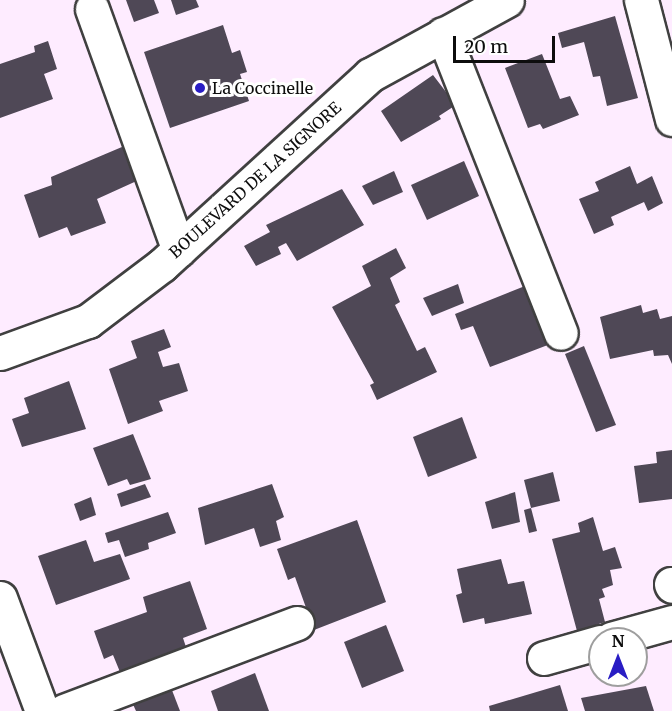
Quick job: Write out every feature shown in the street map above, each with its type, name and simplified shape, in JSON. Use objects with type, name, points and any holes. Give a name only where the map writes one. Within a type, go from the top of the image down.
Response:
[{"type":"street","name":"BOULEVARD DE LA SIGNORE","points":[[0,353],[88,321],[179,250],[370,75],[507,0]]},
{"type":"street","points":[[641,0],[672,119]]},
{"type":"street","points":[[92,9],[179,250]]},
{"type":"street","points":[[443,34],[561,333]]},
{"type":"street","points":[[0,598],[42,711]]},
{"type":"street","points":[[648,629],[672,622]]},
{"type":"street","points":[[64,711],[297,623]]},
{"type":"street","points":[[544,657],[588,645]]},
{"type":"building","points":[[126,0],[154,0],[159,13],[134,22]]},
{"type":"building","points":[[171,0],[196,0],[199,7],[176,15]]},
{"type":"building","points":[[615,16],[638,98],[607,106],[600,76],[593,77],[584,42],[562,48],[558,33]]},
{"type":"building","name":"La Coccinelle","points":[[223,25],[232,53],[240,50],[247,72],[240,74],[249,101],[170,128],[144,52]]},
{"type":"building","points":[[48,41],[57,69],[44,74],[53,99],[0,118],[0,64],[35,52],[34,46]]},
{"type":"building","points":[[542,54],[560,99],[570,96],[579,115],[543,129],[540,124],[528,128],[505,68]]},
{"type":"building","points":[[433,75],[456,105],[439,116],[441,119],[401,142],[381,111]]},
{"type":"building","points":[[129,144],[141,179],[97,199],[106,223],[71,236],[67,227],[39,238],[24,195],[52,185],[51,177]]},
{"type":"building","points":[[464,161],[479,196],[427,220],[411,185]]},
{"type":"building","points":[[630,166],[637,184],[652,176],[663,203],[648,211],[644,202],[611,217],[614,225],[594,234],[579,199],[599,191],[595,182]]},
{"type":"building","points":[[394,171],[403,192],[373,205],[362,186]]},
{"type":"building","points":[[342,189],[364,225],[297,261],[286,243],[278,247],[281,254],[256,266],[244,246],[270,232],[266,225]]},
{"type":"building","points":[[396,248],[406,268],[390,278],[400,302],[395,305],[417,351],[425,347],[437,372],[377,400],[370,385],[374,383],[332,307],[371,286],[362,266]]},
{"type":"building","points":[[458,284],[464,303],[432,316],[423,298]]},
{"type":"building","points":[[530,284],[553,343],[490,367],[473,326],[461,330],[455,314]]},
{"type":"building","points":[[641,305],[643,313],[657,309],[660,319],[672,316],[672,364],[668,355],[654,356],[653,350],[610,359],[600,317]]},
{"type":"building","points":[[164,329],[171,347],[158,352],[163,367],[179,363],[188,391],[159,401],[163,411],[128,424],[109,369],[137,358],[131,341]]},
{"type":"building","points":[[584,346],[616,425],[596,432],[565,354]]},
{"type":"building","points":[[69,381],[86,429],[22,447],[12,419],[29,413],[24,398]]},
{"type":"building","points":[[462,417],[477,458],[428,477],[413,437]]},
{"type":"building","points":[[133,434],[151,479],[130,485],[127,479],[108,486],[93,448]]},
{"type":"building","points":[[672,450],[672,499],[639,503],[634,466],[657,463],[656,452]]},
{"type":"building","points":[[553,472],[560,501],[531,508],[524,480]]},
{"type":"building","points":[[145,484],[151,497],[121,507],[117,494]]},
{"type":"building","points":[[272,484],[284,517],[276,521],[281,540],[260,547],[254,528],[205,545],[198,508]]},
{"type":"building","points":[[515,492],[520,522],[492,529],[485,502]]},
{"type":"building","points":[[91,497],[96,515],[80,521],[74,504]]},
{"type":"building","points":[[531,508],[537,531],[529,533],[524,510]]},
{"type":"building","points":[[168,512],[176,533],[148,543],[149,549],[125,557],[119,540],[108,543],[105,533]]},
{"type":"building","points":[[593,517],[603,551],[615,547],[622,568],[610,570],[613,585],[602,589],[605,597],[599,599],[605,622],[577,631],[552,539],[580,532],[578,523]]},
{"type":"building","points":[[357,520],[386,602],[314,630],[295,577],[288,580],[277,549]]},
{"type":"building","points":[[86,540],[94,562],[120,554],[130,579],[56,605],[38,556]]},
{"type":"building","points":[[501,559],[508,584],[524,581],[532,614],[485,624],[484,618],[463,623],[456,595],[462,593],[457,569]]},
{"type":"building","points":[[190,581],[207,629],[183,638],[186,647],[120,672],[113,655],[104,659],[94,631],[147,612],[143,597]]},
{"type":"building","points":[[386,625],[404,671],[362,688],[344,642]]},
{"type":"building","points":[[255,673],[269,711],[218,711],[211,691]]},
{"type":"building","points":[[170,685],[180,711],[136,711],[131,700]]},
{"type":"building","points":[[560,685],[568,711],[490,711],[489,706]]},
{"type":"building","points":[[646,687],[654,711],[585,711],[581,698]]},
{"type":"place","name":"La Coccinelle","points":[[200,88]]}]
